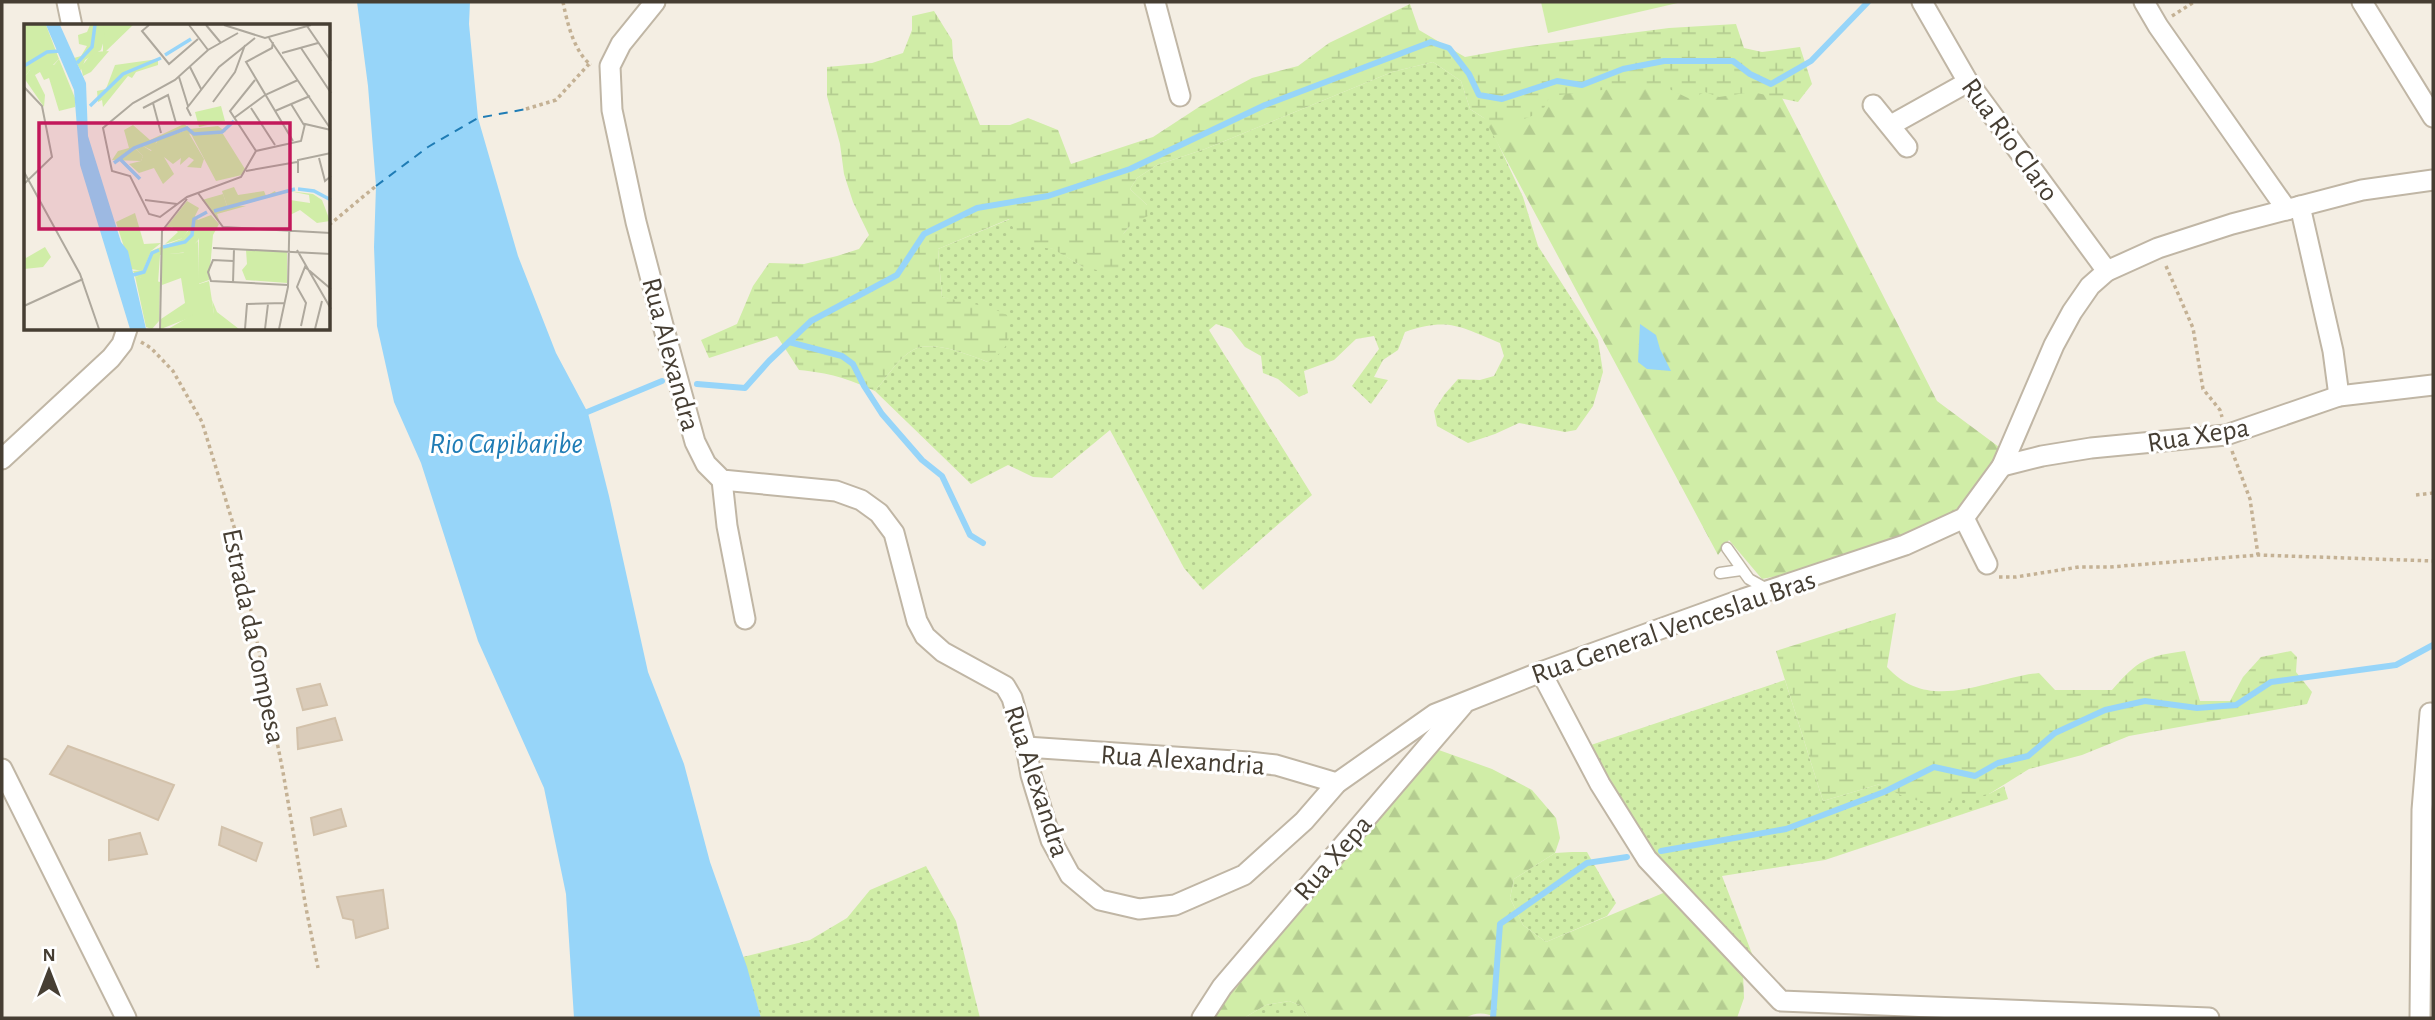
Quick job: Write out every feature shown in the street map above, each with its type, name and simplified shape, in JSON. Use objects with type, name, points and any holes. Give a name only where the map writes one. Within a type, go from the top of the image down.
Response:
[{"type":"street","points":[[67,2],[72,24]]},
{"type":"street","points":[[610,66],[621,44],[654,2]]},
{"type":"street","points":[[1155,2],[1180,96]]},
{"type":"street","name":"Rua Rio Claro","points":[[1922,2],[1968,82],[2107,271]]},
{"type":"street","points":[[2144,2],[2158,26],[2294,208],[2330,341],[2339,396]]},
{"type":"street","points":[[2362,2],[2433,117]]},
{"type":"street","name":"Rua Alexandra","points":[[610,66],[612,110],[636,222],[691,429],[706,464],[722,480],[836,491],[861,500],[878,513],[894,533],[917,621],[925,636],[943,652],[1005,686],[1012,698],[1051,840],[1070,875],[1100,900],[1139,909],[1175,905],[1244,875],[1304,821],[1337,783]]},
{"type":"street","points":[[1891,125],[1968,82]]},
{"type":"street","points":[[1872,105],[1891,125],[1907,148]]},
{"type":"street","points":[[2107,271],[2158,248],[2294,208],[2362,190],[2433,180]]},
{"type":"street","name":"Rua General Venceslau Bras","points":[[1337,783],[1435,714],[1467,700],[1905,545],[1964,518],[2002,466],[2060,334],[2090,286],[2107,271]]},
{"type":"street","points":[[2,458],[111,358],[127,331]]},
{"type":"street","name":"Rua Xepa","points":[[2002,466],[2091,448],[2226,435],[2339,396],[2433,385]]},
{"type":"street","points":[[722,480],[727,526],[746,619]]},
{"type":"street","points":[[1964,518],[1987,564]]},
{"type":"street","points":[[1541,672],[1600,784],[1647,859],[1781,1001],[2208,1018]]},
{"type":"street","name":"Rua Xepa","points":[[1202,1018],[1222,987],[1467,700]]},
{"type":"street","points":[[2420,1018],[2422,810],[2430,713]]},
{"type":"street","name":"Rua Alexandria","points":[[1026,747],[1276,765],[1337,783]]},
{"type":"street","points":[[2,769],[126,1018]]},
{"type":"lane","points":[[1727,548],[1741,570],[1759,586],[1772,590]]},
{"type":"lane","points":[[1720,573],[1741,570]]},
{"type":"path","points":[[563,2],[567,20],[581,54],[589,64],[610,66]]},
{"type":"path","points":[[2158,26],[2194,2]]},
{"type":"path","points":[[526,109],[556,100],[589,64]]},
{"type":"path","points":[[331,223],[376,186]]},
{"type":"path","points":[[2158,248],[2193,328],[2203,389],[2220,411],[2250,499],[2258,555]]},
{"type":"path","name":"Estrada da Compesa","points":[[127,331],[151,348],[173,371],[202,422],[231,518],[283,772],[318,968]]},
{"type":"path","points":[[2416,495],[2433,493]]},
{"type":"path","points":[[1987,564],[1999,576],[2016,576],[2079,567],[2258,555],[2433,561]]},
{"type":"green space","points":[[1541,2],[1682,2],[1548,33]]},
{"type":"green space","points":[[1410,4],[1419,30],[1465,57],[1669,28],[1736,24],[1744,48],[1762,52],[1800,47],[1812,84],[1798,102],[1752,92],[1719,97],[1705,92],[1690,99],[1663,86],[1637,86],[1550,96],[1542,112],[1516,122],[1487,120],[1470,109],[1461,81],[1433,62],[1392,72],[1205,149],[1157,165],[1137,178],[1130,189],[1147,205],[1148,216],[1124,232],[1119,254],[1120,275],[1083,267],[1053,249],[1021,245],[1009,219],[938,249],[942,297],[992,308],[1007,315],[1007,343],[988,362],[950,349],[921,347],[902,358],[875,391],[838,377],[799,370],[777,336],[709,358],[701,340],[737,324],[753,286],[769,263],[804,264],[837,256],[859,249],[869,235],[853,202],[844,174],[840,144],[827,96],[827,67],[872,63],[903,53],[912,30],[912,16],[934,11],[952,40],[953,58],[980,125],[1010,125],[1028,118],[1058,130],[1071,164],[1153,137],[1202,105],[1252,78],[1298,66],[1329,43]]},
{"type":"green space","points":[[1433,62],[1461,81],[1470,109],[1487,120],[1523,197],[1538,246],[1598,340],[1603,372],[1593,406],[1576,430],[1565,432],[1519,423],[1468,443],[1437,426],[1434,411],[1458,379],[1480,380],[1494,376],[1504,356],[1500,343],[1454,326],[1433,325],[1405,332],[1398,350],[1383,360],[1374,377],[1388,380],[1371,404],[1352,386],[1379,349],[1374,336],[1356,339],[1334,360],[1304,371],[1308,393],[1299,397],[1278,379],[1263,373],[1261,356],[1245,347],[1231,329],[1216,324],[1209,330],[1312,495],[1203,590],[1184,568],[1110,430],[1052,478],[1033,477],[1008,465],[971,484],[875,391],[902,358],[921,347],[950,349],[988,362],[959,302],[942,297],[938,249],[1010,219],[1041,246],[1054,249],[1083,267],[1119,239],[1147,205],[1130,189],[1137,178],[1157,165],[1205,149],[1392,72]]},
{"type":"green space","points":[[1648,80],[1753,83],[1782,98],[1937,401],[1999,447],[1987,477],[1951,519],[1799,572],[1762,579],[1729,540],[1718,555],[1476,103]]},
{"type":"green space","points":[[1896,613],[1887,667],[1904,681],[1922,689],[1960,690],[2039,673],[2055,690],[2112,690],[2144,661],[2185,651],[2200,701],[2230,701],[2243,677],[2261,657],[2291,651],[2297,657],[2296,672],[2312,692],[2307,704],[2129,736],[2082,755],[2029,769],[1989,794],[1934,804],[1906,798],[1880,784],[1823,801],[1776,651]]},
{"type":"green space","points":[[1785,680],[1823,801],[1880,784],[1989,794],[2004,786],[2008,799],[1825,860],[1722,876],[1756,964],[1675,880],[1633,825],[1585,747]]},
{"type":"green space","points":[[1436,749],[1492,769],[1532,790],[1556,818],[1560,838],[1555,853],[1514,879],[1510,898],[1523,925],[1546,942],[1668,891],[1743,973],[1744,998],[1737,1018],[1499,1018],[1474,1014],[1465,1018],[1309,1018],[1302,1006],[1289,1001],[1266,1005],[1244,1018],[1211,1018]]},
{"type":"green space","points":[[1587,852],[1616,903],[1607,916],[1546,942],[1523,925],[1510,898],[1514,879],[1555,853]]},
{"type":"green space","points":[[926,866],[956,921],[980,1018],[761,1018],[743,957],[810,940],[847,918],[870,890]]},
{"type":"green space","points":[[1289,1001],[1302,1006],[1309,1018],[1244,1018],[1266,1005]]},
{"type":"water","name":"Rio Capibaribe","points":[[357,2],[470,2],[469,24],[478,118],[518,256],[556,353],[588,413],[648,672],[684,764],[710,862],[747,967],[761,1018],[574,1018],[566,894],[544,788],[478,641],[421,463],[394,402],[377,326],[374,247],[376,186],[368,86]]},
{"type":"water","points":[[1640,324],[1656,335],[1671,371],[1647,369],[1638,362]]},
{"type":"building","points":[[320,684],[327,705],[303,710],[297,689]]},
{"type":"building","points":[[335,718],[342,740],[298,749],[297,728]]},
{"type":"building","points":[[68,746],[174,785],[158,820],[50,774]]},
{"type":"building","points":[[341,809],[346,826],[314,835],[311,818]]},
{"type":"building","points":[[222,827],[262,843],[256,861],[219,845]]},
{"type":"building","points":[[140,833],[147,854],[109,860],[109,840]]},
{"type":"building","points":[[383,890],[388,928],[356,938],[353,920],[343,918],[337,897]]},
{"type":"waterway","points":[[697,384],[745,388],[811,321],[897,275],[924,234],[977,208],[1048,196],[1130,169],[1265,105],[1431,42],[1449,48],[1469,74],[1479,95],[1502,99],[1557,81],[1582,85],[1623,69],[1664,61],[1733,61],[1750,74],[1771,84],[1811,61],[1868,2]]},
{"type":"waterway","points":[[789,342],[842,356],[853,364],[882,414],[922,460],[942,476],[970,535],[983,543]]},
{"type":"waterway","points":[[580,415],[662,381]]},
{"type":"waterway","points":[[1661,851],[1786,829],[1884,792],[1934,767],[1975,776],[1998,763],[2028,756],[2055,733],[2105,710],[2145,701],[2197,708],[2236,705],[2271,682],[2396,665],[2433,645]]},
{"type":"waterway","points":[[1493,1018],[1500,924],[1587,863],[1627,857]]},
{"type":"ferry route","points":[[376,186],[428,147],[478,118],[526,109]]}]
